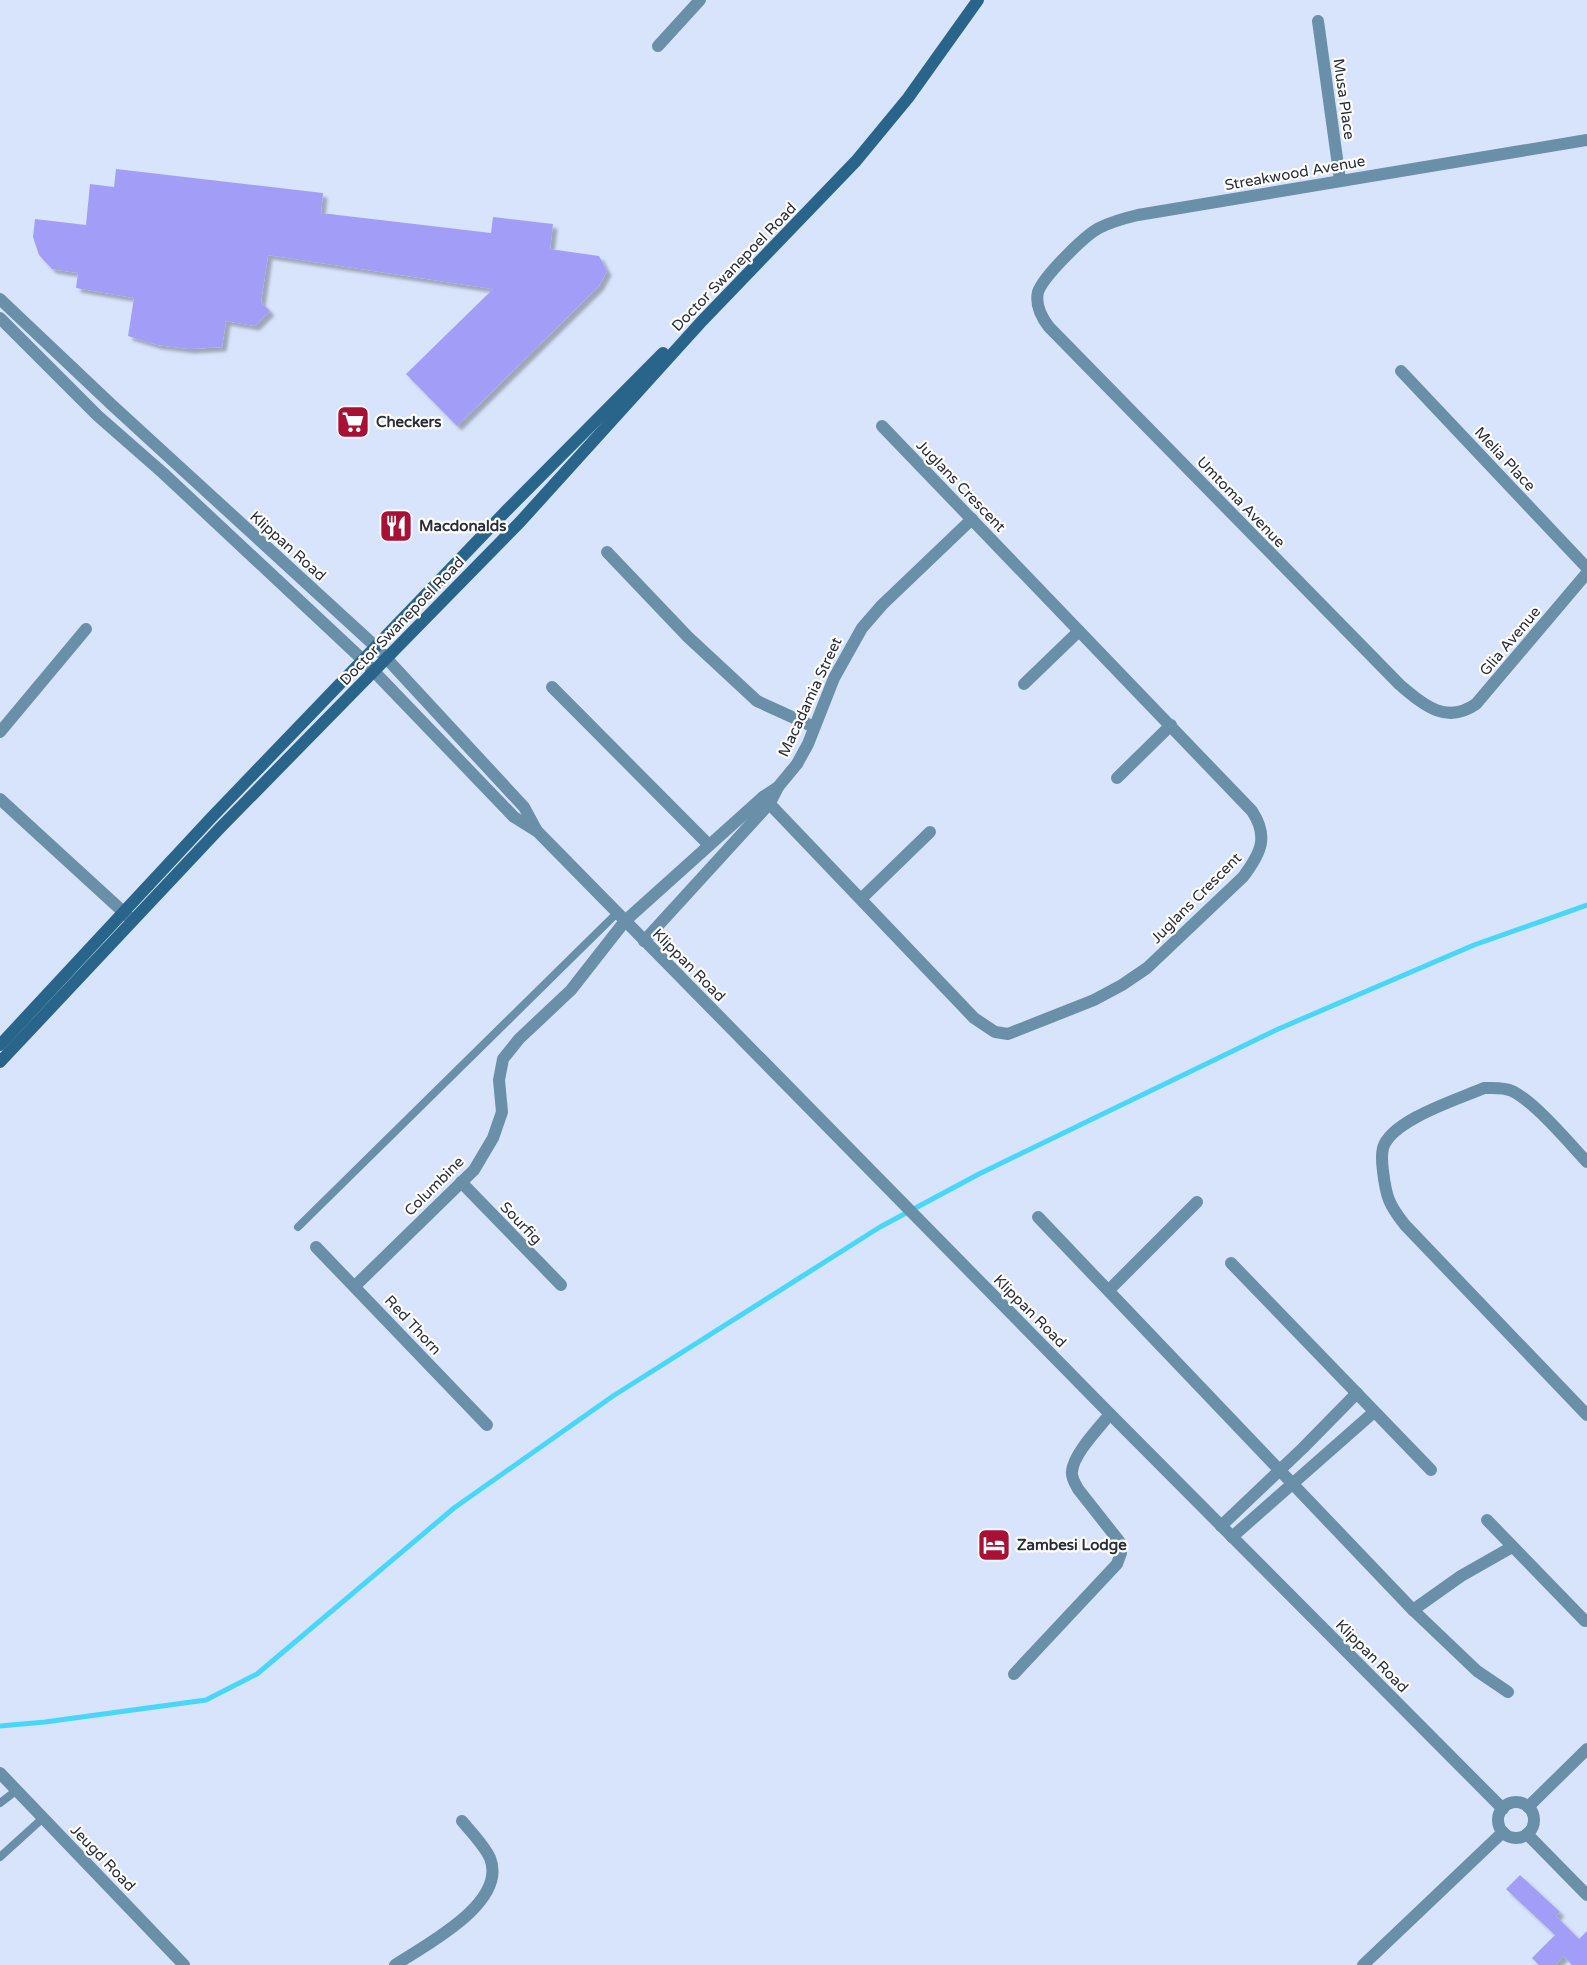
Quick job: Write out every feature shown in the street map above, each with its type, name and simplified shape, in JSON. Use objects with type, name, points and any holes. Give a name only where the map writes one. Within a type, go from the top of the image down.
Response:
[{"type":"main road","name":"Doctor Swanepoel Road","points":[[0,1062],[211,818],[375,646],[822,188],[904,91],[969,0]]},
{"type":"main road","name":"Doctor Swanepoel Road","points":[[0,1045],[520,522],[702,321],[856,160],[908,98],[978,0]]},
{"type":"street","points":[[658,46],[700,0]]},
{"type":"street","name":"Musa Place","points":[[1318,21],[1340,180]]},
{"type":"street","name":"Streakwood Avenue","points":[[1038,293],[1046,279],[1079,243],[1097,229],[1115,221],[1340,180],[1587,140]]},
{"type":"street","name":"Umtoma Avenue","points":[[1038,293],[1038,307],[1048,327],[1400,686],[1417,700],[1447,714]]},
{"type":"street","name":"Klippan Road","points":[[0,299],[375,646],[524,807],[538,832]]},
{"type":"street","name":"Klippan Road","points":[[0,318],[98,416],[163,473],[363,660],[514,817],[538,832],[1110,1414],[1503,1809]]},
{"type":"street","name":"Melia Place","points":[[1401,371],[1587,568]]},
{"type":"street","name":"Juglans Crescent","points":[[766,800],[974,1018],[995,1032],[1008,1034],[1094,1000],[1147,968],[1243,877],[1261,848],[1259,823],[1252,811],[882,426]]},
{"type":"street","name":"Macadamia Street","points":[[644,941],[797,764],[834,678],[847,651],[862,628],[882,605],[972,519]]},
{"type":"street","points":[[607,552],[688,637],[757,701],[814,728]]},
{"type":"street","name":"Glia Avenue","points":[[1447,714],[1459,713],[1476,704],[1587,573]]},
{"type":"street","points":[[0,732],[86,629]]},
{"type":"street","points":[[1024,684],[1079,631]]},
{"type":"street","points":[[552,687],[709,845]]},
{"type":"street","points":[[1117,778],[1171,725]]},
{"type":"street","points":[[0,799],[128,916]]},
{"type":"street","name":"Macadamia Street","points":[[621,917],[766,800]]},
{"type":"street","points":[[861,899],[930,832]]},
{"type":"street","name":"Columbine","points":[[355,1286],[474,1170],[493,1138],[502,1112],[499,1080],[503,1059],[519,1039],[571,990],[621,917]]},
{"type":"street","points":[[1587,1162],[1525,1100],[1511,1091],[1499,1088],[1484,1088],[1402,1125],[1390,1135],[1383,1146],[1382,1157],[1386,1195],[1405,1226],[1587,1415]]},
{"type":"street","name":"Sourfig","points":[[461,1182],[561,1285]]},
{"type":"street","points":[[1109,1290],[1197,1202]]},
{"type":"street","points":[[1038,1217],[1413,1610],[1477,1671],[1508,1692]]},
{"type":"street","name":"Red Thorn","points":[[316,1246],[487,1425]]},
{"type":"street","points":[[1231,1263],[1431,1470]]},
{"type":"street","points":[[1221,1526],[1280,1471],[1357,1393]]},
{"type":"street","points":[[1232,1537],[1374,1412]]},
{"type":"street","points":[[1014,1674],[1117,1564],[1121,1553],[1119,1541],[1078,1489],[1072,1472],[1079,1453],[1110,1414]]},
{"type":"street","points":[[1487,1520],[1585,1621]]},
{"type":"street","points":[[1413,1610],[1461,1576],[1512,1547]]},
{"type":"street","points":[[1528,1807],[1587,1749]]},
{"type":"street","name":"Jeugd Road","points":[[0,1773],[184,1965]]},
{"type":"street","points":[[1515,1803],[1528,1807],[1534,1820],[1532,1828],[1527,1834],[1515,1838],[1503,1832],[1499,1821],[1503,1809],[1515,1803]]},
{"type":"street","points":[[395,1965],[459,1922],[481,1901],[491,1883],[493,1874],[490,1859],[462,1821]]},
{"type":"street","points":[[1363,1965],[1503,1832]]},
{"type":"street","points":[[1527,1834],[1587,1895]]},
{"type":"lane","points":[[98,416],[112,405]]},
{"type":"lane","points":[[161,450],[163,473]]},
{"type":"lane","points":[[298,1227],[621,917]]},
{"type":"lane","points":[[0,1803],[17,1790]]},
{"type":"lane","points":[[0,1857],[43,1818]]},
{"type":"building","points":[[116,169],[323,193],[321,213],[491,233],[493,217],[553,224],[550,249],[599,256],[607,271],[599,286],[457,426],[406,374],[493,289],[268,255],[261,302],[270,311],[255,326],[226,321],[222,347],[190,349],[158,345],[128,336],[134,298],[76,288],[78,273],[52,269],[39,255],[33,237],[35,219],[86,225],[90,184],[114,187]]},
{"type":"building","points":[[1520,1875],[1560,1912],[1556,1916],[1579,1939],[1587,1931],[1587,1965],[1572,1965],[1564,1956],[1555,1965],[1539,1965],[1532,1958],[1555,1935],[1506,1889]]},
{"type":"waterway","points":[[0,1726],[206,1700],[257,1674],[454,1508],[613,1396],[880,1227],[979,1174],[1276,1030],[1474,945],[1587,905]]},
{"type":"place","name":"Checkers","points":[[353,422]]},
{"type":"place","name":"Macdonalds","points":[[396,526]]},
{"type":"place","name":"Zambesi Lodge","points":[[994,1545]]}]
